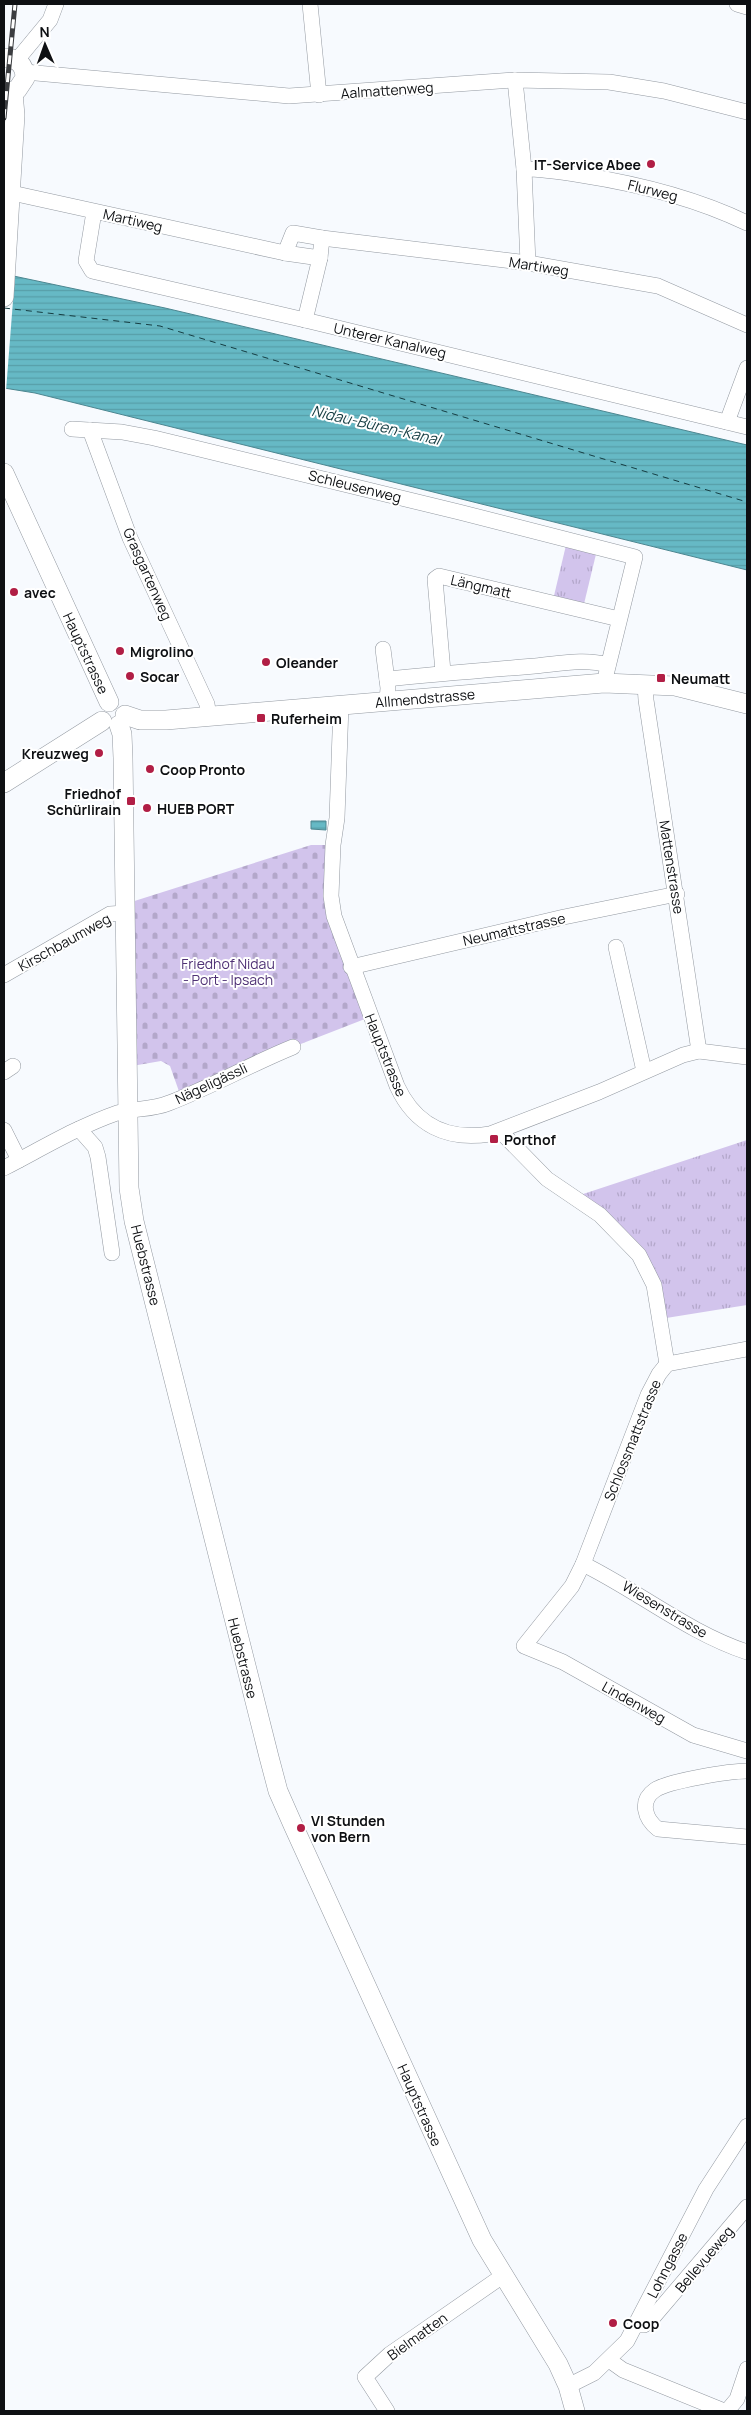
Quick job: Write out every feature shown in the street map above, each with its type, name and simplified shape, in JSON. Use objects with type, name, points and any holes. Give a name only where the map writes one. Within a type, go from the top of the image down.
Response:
[{"type":"main road","points":[[4,296],[12,193],[12,150],[16,115],[8,93],[24,82],[15,63]]},
{"type":"main road","name":"Hauptstrasse","points":[[4,473],[109,702]]},
{"type":"main road","name":"Allmendstrasse","points":[[115,720],[149,721],[209,717],[387,701],[606,674],[646,684],[675,686],[747,704]]},
{"type":"main road","name":"Allmendstrasse","points":[[109,702],[119,703],[124,708],[115,720]]},
{"type":"main road","points":[[4,783],[115,720]]},
{"type":"main road","name":"Huebstrasse","points":[[115,720],[122,734],[123,752],[126,1111],[129,1188],[134,1220],[278,1791]]},
{"type":"main road","name":"Hauptstrasse","points":[[278,1791],[482,2240],[558,2364],[568,2386],[575,2411]]},
{"type":"street","points":[[15,63],[46,26],[56,4]]},
{"type":"street","points":[[310,4],[319,95]]},
{"type":"street","points":[[737,4],[747,7]]},
{"type":"street","name":"Aalmattenweg","points":[[15,63],[260,95],[319,95],[515,80],[609,82],[664,91],[747,112]]},
{"type":"street","points":[[515,80],[524,168],[528,263]]},
{"type":"street","name":"Flurweg","points":[[524,168],[588,176],[645,187],[678,196],[747,223]]},
{"type":"street","name":"Martiweg","points":[[12,193],[285,253],[320,258]]},
{"type":"street","name":"Unterer Kanalweg","points":[[94,212],[86,261],[92,271],[306,320],[747,427]]},
{"type":"street","name":"Martiweg","points":[[285,253],[293,232],[322,238],[528,263],[658,286],[747,325]]},
{"type":"street","points":[[306,320],[320,258],[322,238]]},
{"type":"street","points":[[727,422],[747,368]]},
{"type":"street","name":"Schleusenweg","points":[[72,428],[122,432],[215,452],[635,557],[618,619]]},
{"type":"street","name":"Grasgartenweg","points":[[90,430],[130,538],[207,704],[209,717]]},
{"type":"street","name":"Längmatt","points":[[443,672],[434,579],[439,576],[618,619]]},
{"type":"street","points":[[606,674],[618,619]]},
{"type":"street","points":[[383,649],[387,679],[387,701]]},
{"type":"street","points":[[387,679],[443,672],[597,662],[606,674]]},
{"type":"street","name":"Mattenstrasse","points":[[646,684],[646,700],[677,894],[699,1051]]},
{"type":"street","name":"Hauptstrasse","points":[[341,705],[331,896],[335,922],[397,1086],[404,1100],[418,1118],[435,1128],[452,1134],[479,1136],[500,1131],[599,1092],[670,1059],[699,1051],[747,1058]]},
{"type":"street","name":"Neumattstrasse","points":[[351,967],[564,917],[677,894]]},
{"type":"street","name":"Kirschbaumweg","points":[[4,975],[110,914],[125,913]]},
{"type":"street","points":[[616,947],[644,1071]]},
{"type":"street","name":"Nägeligässli","points":[[4,1168],[79,1129],[126,1111],[155,1108],[170,1103],[247,1066],[293,1047]]},
{"type":"street","points":[[79,1129],[95,1147],[98,1157],[112,1253]]},
{"type":"street","points":[[4,1130],[19,1160]]},
{"type":"street","name":"Schlossmattstrasse","points":[[500,1131],[547,1179],[600,1215],[639,1255],[654,1285],[667,1364],[658,1374],[648,1395],[583,1564],[572,1586],[524,1646]]},
{"type":"street","points":[[667,1364],[747,1350]]},
{"type":"street","name":"Wiesenstrasse","points":[[583,1564],[621,1582],[708,1636],[747,1652]]},
{"type":"street","name":"Lindenweg","points":[[524,1646],[563,1662],[693,1735],[747,1751]]},
{"type":"street","points":[[747,1771],[731,1771],[656,1789],[646,1800],[645,1808],[651,1824],[658,1829],[747,1837]]},
{"type":"street","name":"Lohngasse","points":[[568,2386],[594,2373],[627,2341],[706,2189],[747,2126]]},
{"type":"street","name":"Bellevueweg","points":[[636,2325],[644,2325],[650,2321],[747,2207]]},
{"type":"street","name":"Bielmatten","points":[[387,2411],[365,2377],[390,2354],[504,2275]]},
{"type":"street","points":[[609,2360],[623,2370],[725,2411],[737,2399],[747,2369]]},
{"type":"green space","points":[[567,541],[597,550],[583,608],[553,600]]},
{"type":"green space","name":"Friedhof Nidau - Port - Ipsach","points":[[311,845],[333,845],[331,896],[370,1017],[293,1047],[181,1097],[170,1066],[161,1061],[132,1066],[125,904]]},
{"type":"green space","points":[[747,1140],[747,1305],[660,1319],[639,1255],[574,1197]]},
{"type":"water","name":"Nidau-Büren-Kanal","points":[[4,274],[165,308],[747,445],[747,570],[35,393],[4,388]]},
{"type":"water","points":[[311,821],[326,821],[326,830],[311,829]]},
{"type":"pier","points":[[4,272],[15,275],[6,391],[4,390]]},
{"type":"ferry route","points":[[4,308],[160,326],[747,502]]},
{"type":"railway","points":[[4,118],[15,4]]},
{"type":"place","name":"IT-Service Abee","points":[[651,164]]},
{"type":"place","name":"avec","points":[[14,592]]},
{"type":"place","name":"Migrolino","points":[[120,651]]},
{"type":"place","name":"Oleander","points":[[266,662]]},
{"type":"place","name":"Socar","points":[[130,676]]},
{"type":"place","name":"Neumatt","points":[[661,678]]},
{"type":"place","name":"Ruferheim","points":[[261,718]]},
{"type":"place","name":"Kreuzweg","points":[[99,753]]},
{"type":"place","name":"Coop Pronto","points":[[150,769]]},
{"type":"place","name":"Friedhof Schürlirain","points":[[131,801]]},
{"type":"place","name":"HUEB PORT","points":[[147,808]]},
{"type":"place","name":"Porthof","points":[[494,1139]]},
{"type":"place","name":"VI Stunden von Bern","points":[[301,1828]]},
{"type":"place","name":"Coop","points":[[613,2323]]}]
